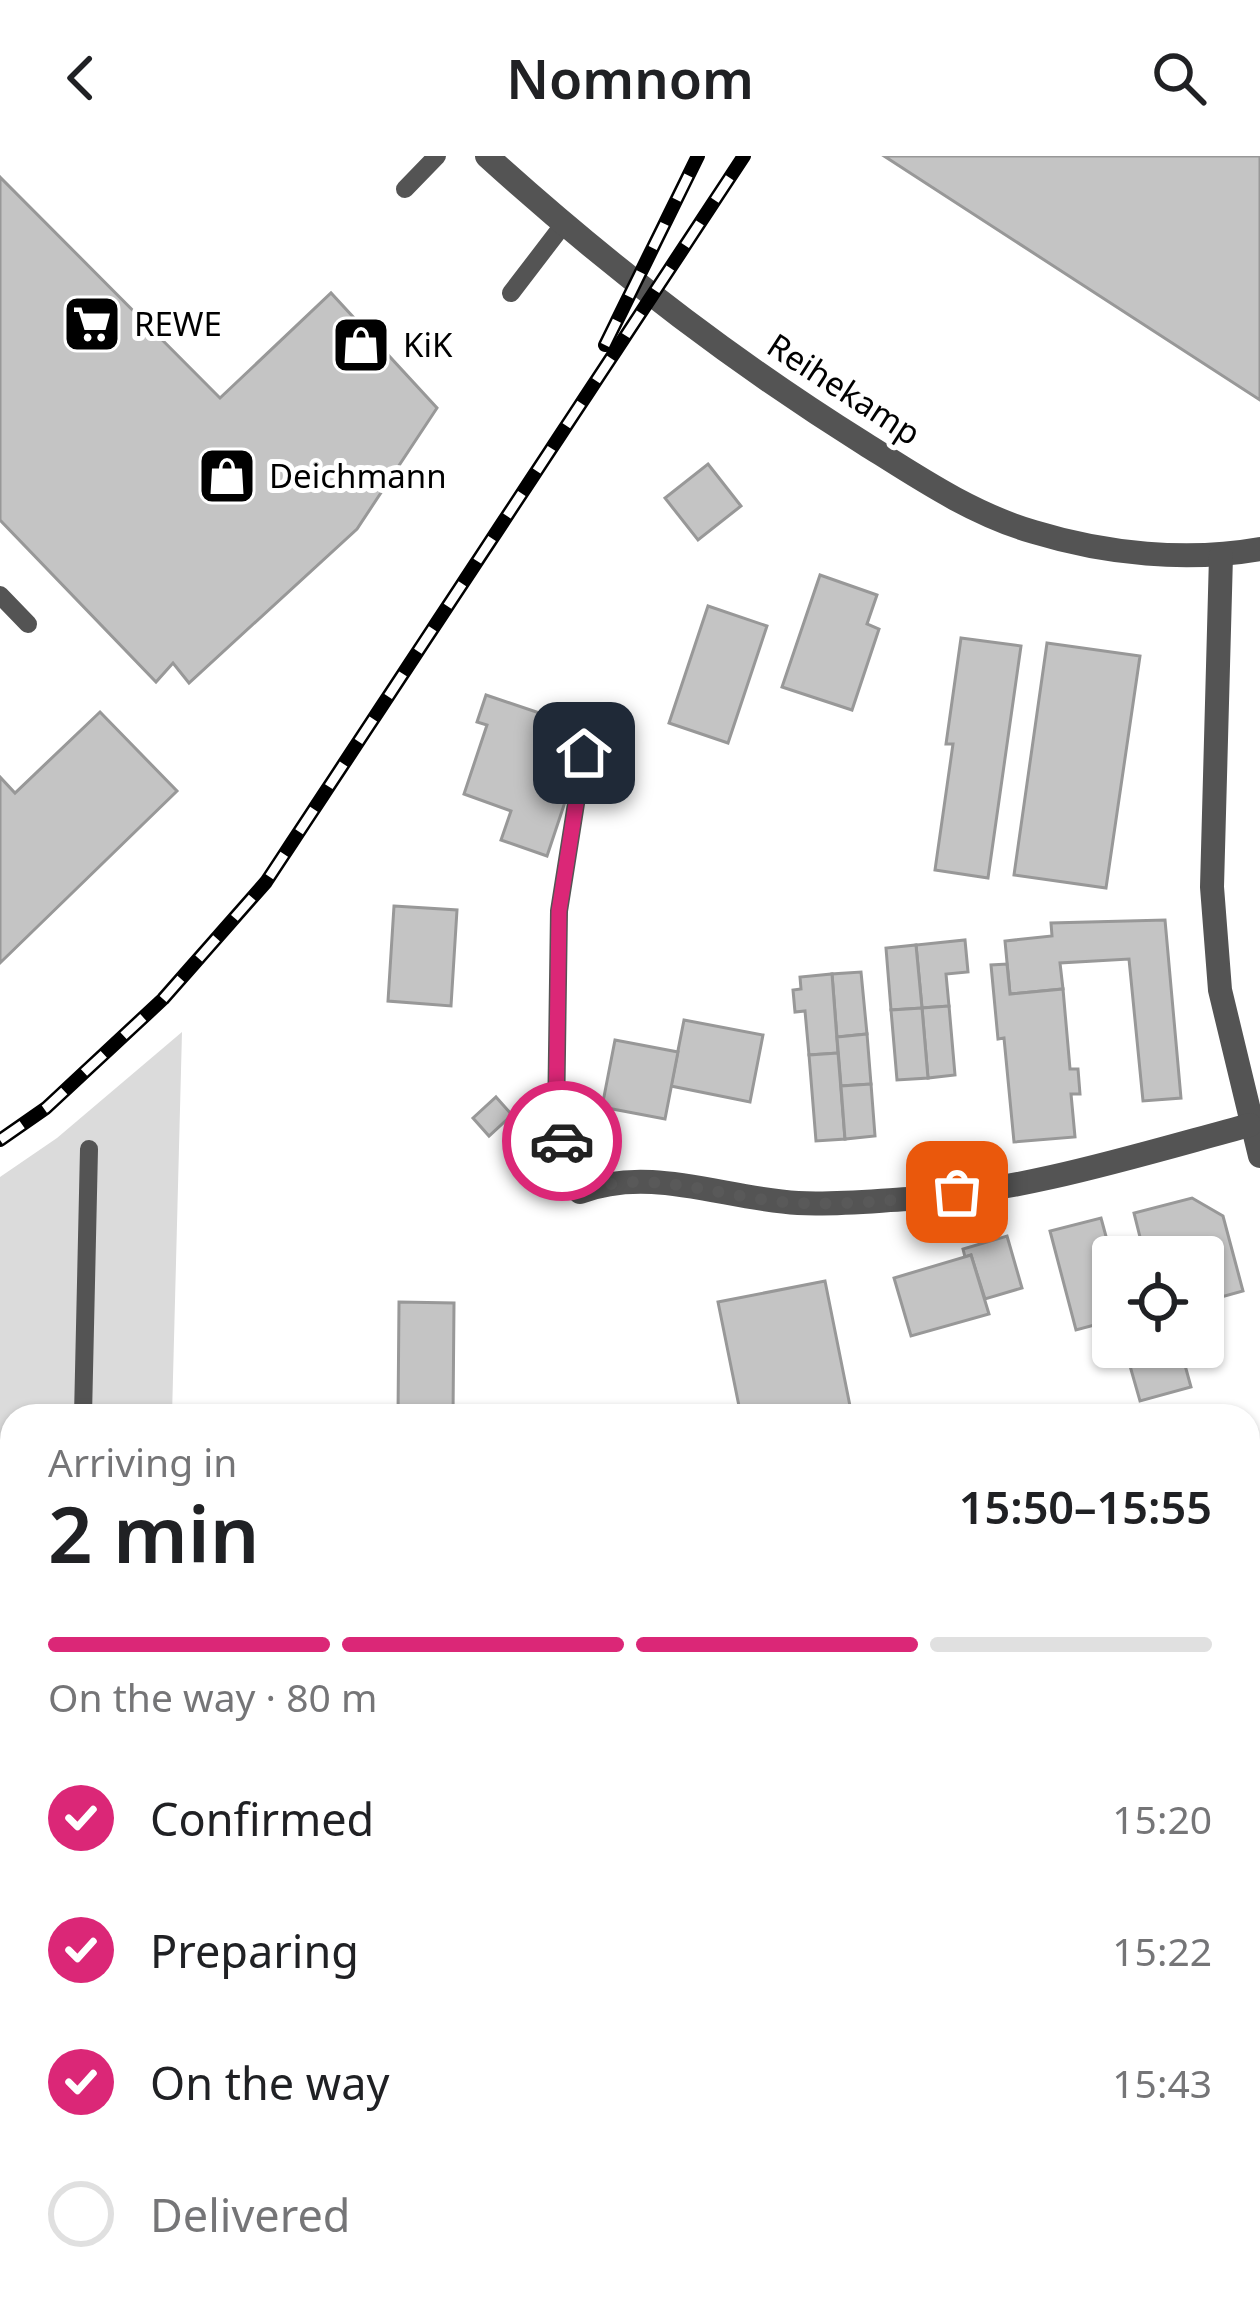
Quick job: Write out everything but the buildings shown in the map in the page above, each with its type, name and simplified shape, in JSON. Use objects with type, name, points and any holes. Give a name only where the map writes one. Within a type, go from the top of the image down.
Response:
[{"type":"street","name":"Reihekamp","points":[[487,156],[653,298],[802,404],[954,500],[1033,532],[1117,551],[1221,556],[1260,549]]},
{"type":"street","points":[[1221,556],[1212,887],[1220,990],[1260,1156]]},
{"type":"street","points":[[580,1192],[610,1181],[666,1183],[797,1203],[912,1199],[1047,1179],[1250,1125]]},
{"type":"lane","points":[[405,189],[437,156]]},
{"type":"lane","points":[[511,293],[563,225]]},
{"type":"lane","points":[[0,595],[28,624]]},
{"type":"lane","points":[[580,1192],[556,1122],[559,911],[584,753]]},
{"type":"lane","points":[[83,1404],[89,1149]]},
{"type":"shaded area","points":[[182,1032],[172,1404],[0,1404],[0,1177],[57,1138]]},
{"type":"railway","points":[[605,345],[698,156]]},
{"type":"railway","points":[[0,1140],[46,1108],[163,999],[266,882],[744,156]]},
{"type":"way so far","points":[[562,1141],[580,1192],[610,1181],[666,1183],[797,1203],[912,1199],[957,1192]]},
{"type":"place","name":"REWE","points":[[92,324]]},
{"type":"place","name":"KiK","points":[[361,345]]},
{"type":"place","name":"Deichmann","points":[[227,476]]},
{"type":"route","points":[[562,1141],[556,1122],[559,911],[584,753]]}]
